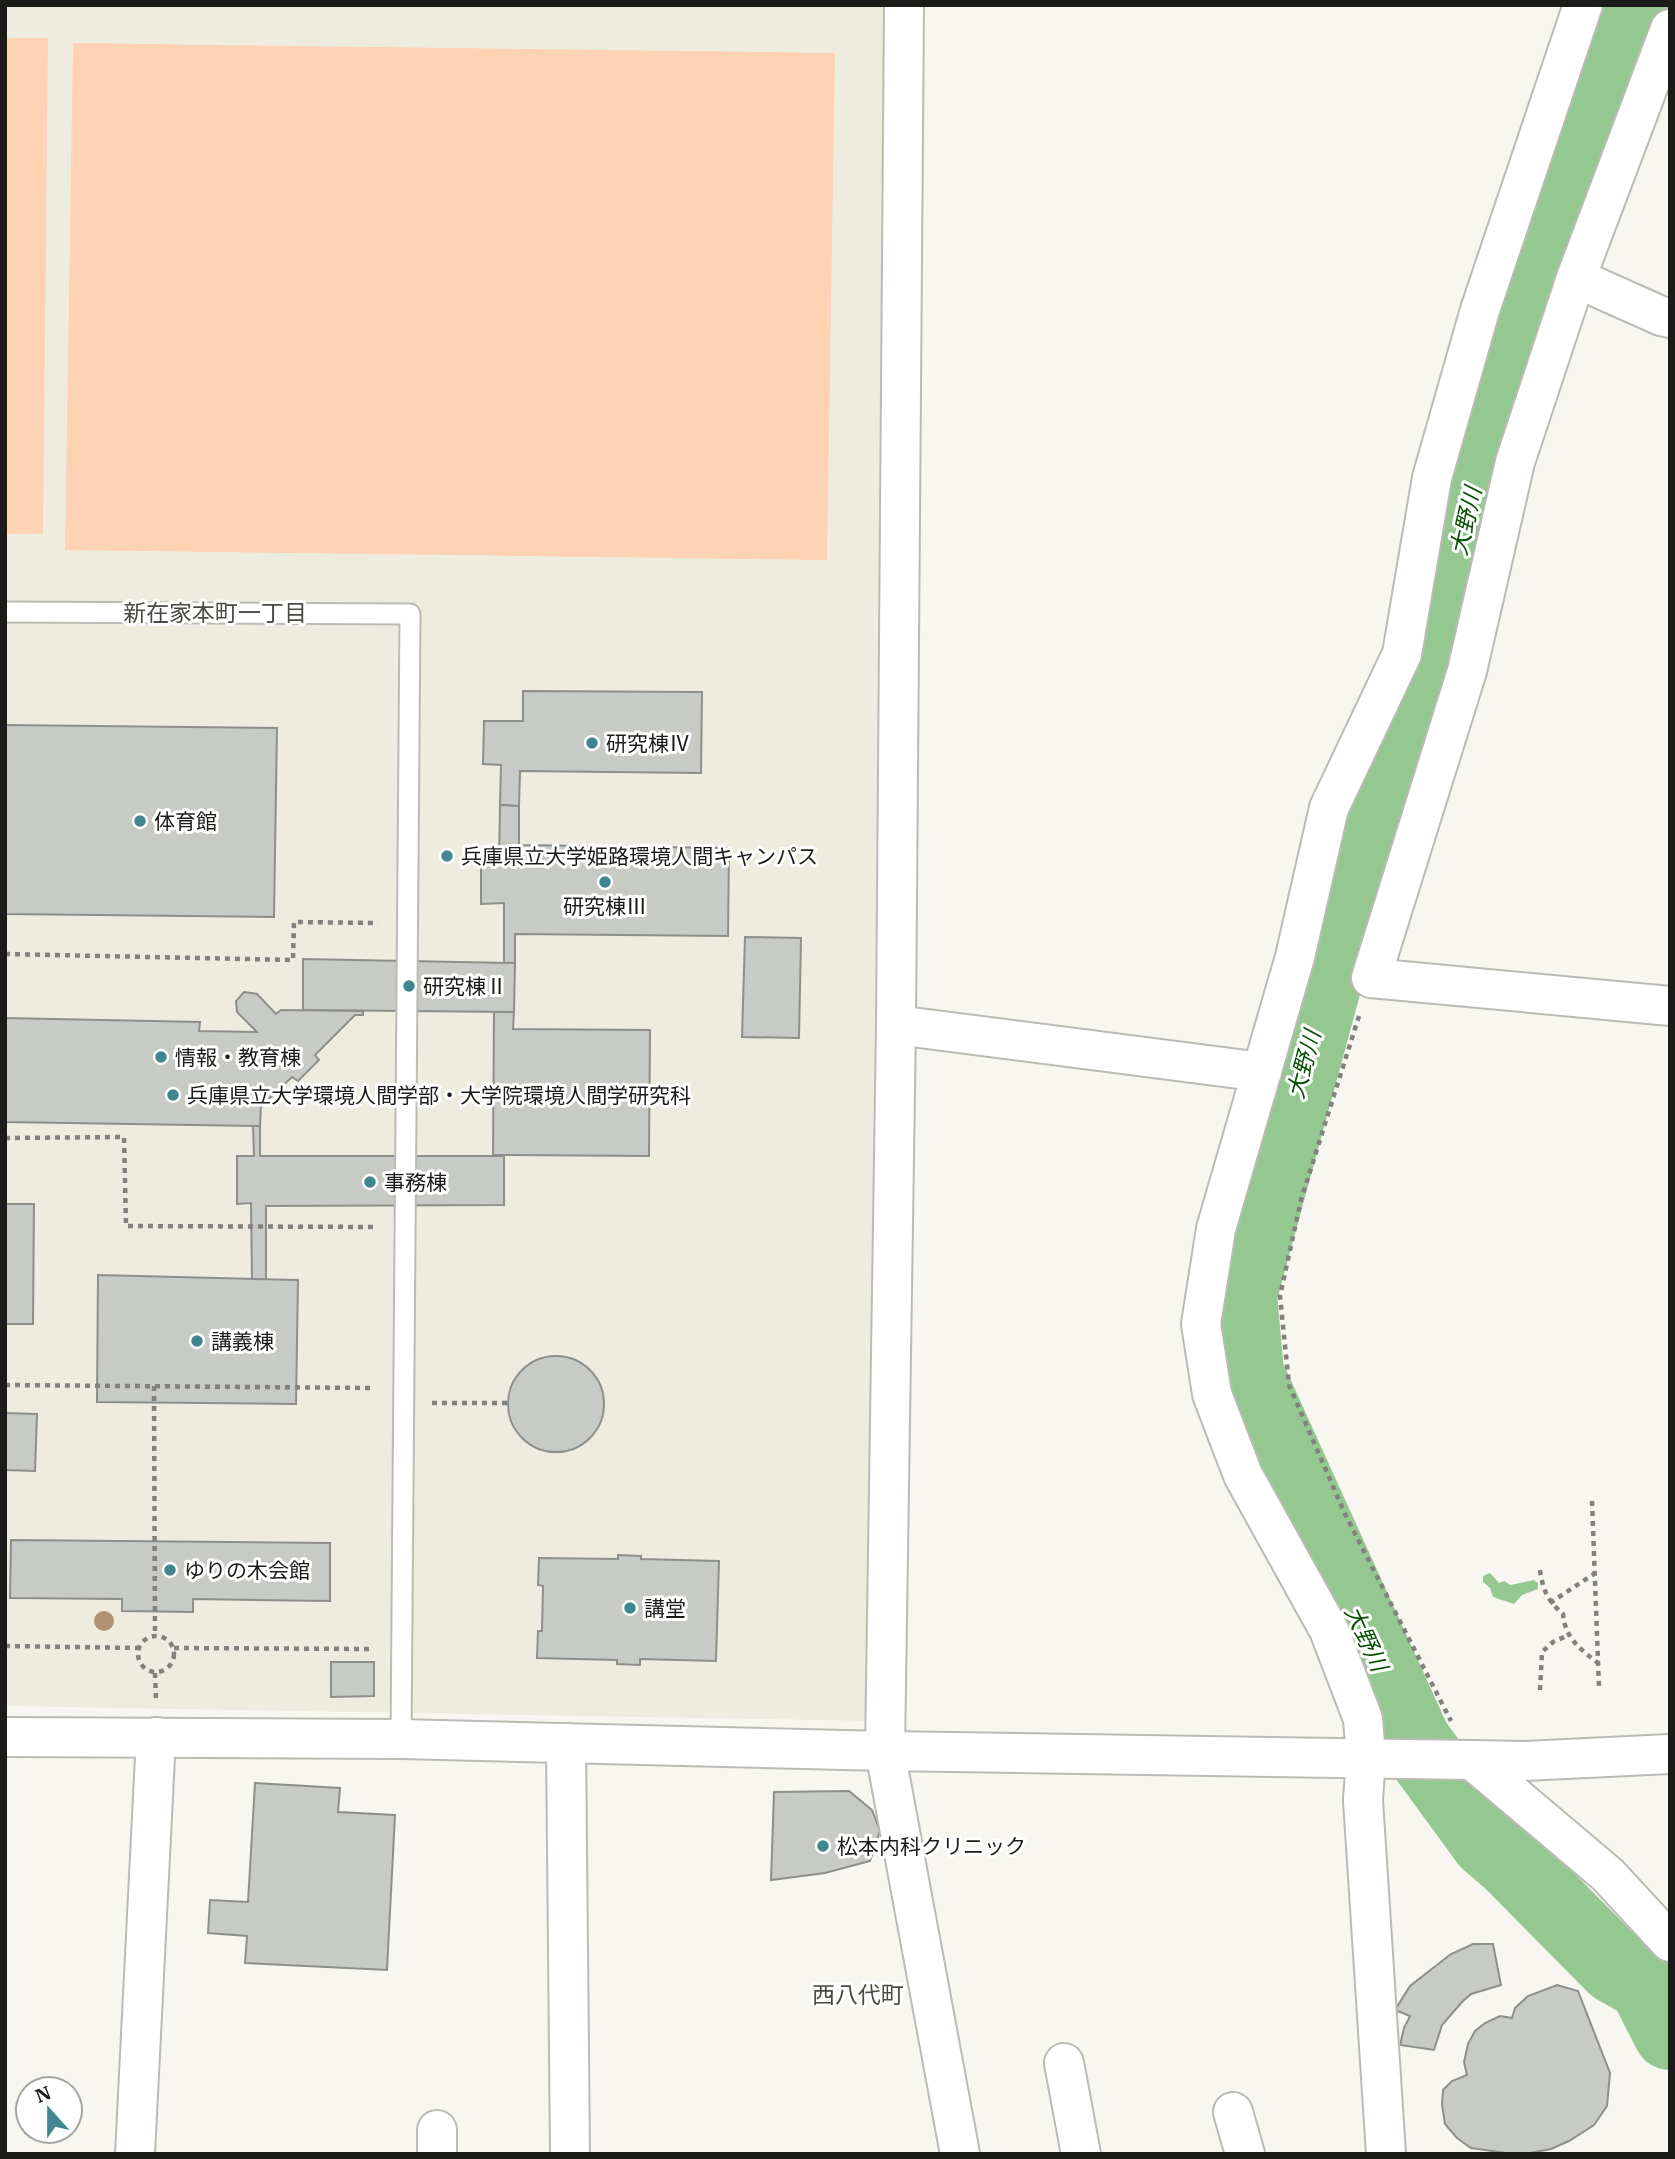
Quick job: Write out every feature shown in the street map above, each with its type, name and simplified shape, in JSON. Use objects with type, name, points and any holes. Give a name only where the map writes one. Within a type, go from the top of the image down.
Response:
[{"type":"street","points":[[904,5],[896,1025],[885,1751],[960,2154]]},
{"type":"street","points":[[1386,2154],[1363,1800],[1376,1758],[1329,1630],[1243,1475],[1212,1394],[1201,1324],[1216,1229],[1295,957],[1329,808],[1402,653],[1432,478],[1480,310],[1583,5]]},
{"type":"street","points":[[1670,29],[1576,278],[1515,462],[1467,671],[1371,978],[1670,1006]]},
{"type":"street","points":[[1576,278],[1670,318]]},
{"type":"street","points":[[896,1025],[1262,1072]]},
{"type":"street","points":[[5,1737],[401,1740],[1524,1761],[1670,1754]]},
{"type":"street","points":[[135,2154],[156,1737]]},
{"type":"street","points":[[566,1743],[570,2154]]},
{"type":"street","points":[[1472,1760],[1608,1875],[1670,1942]]},
{"type":"street","points":[[1064,2063],[1081,2154]]},
{"type":"street","points":[[1233,2112],[1245,2154]]},
{"type":"lane","points":[[5,612],[410,614],[401,1740]]},
{"type":"path","points":[[5,954],[293,960],[293,922],[407,924]]},
{"type":"path","points":[[1371,978],[1301,1200],[1280,1296],[1289,1385],[1345,1514],[1472,1760]]},
{"type":"path","points":[[5,1138],[124,1137],[126,1226],[405,1227]]},
{"type":"path","points":[[5,1385],[154,1386],[403,1395],[508,1403]]},
{"type":"path","points":[[154,1386],[155,1636]]},
{"type":"path","points":[[1591,1501],[1599,1688]]},
{"type":"path","points":[[1540,1570],[1543,1591],[1550,1603],[1563,1614],[1564,1626],[1573,1643],[1598,1664]]},
{"type":"path","points":[[1550,1603],[1595,1573]]},
{"type":"path","points":[[1540,1690],[1542,1652],[1553,1642],[1569,1635]]},
{"type":"path","points":[[155,1636],[167,1640],[174,1648],[175,1655],[166,1670],[155,1673],[144,1669],[138,1658],[139,1648],[144,1641],[155,1636]]},
{"type":"path","points":[[5,1646],[139,1648]]},
{"type":"path","points":[[174,1648],[401,1649]]},
{"type":"shaded area","name":"兵庫県立大学姫路環境人間キャンパス","points":[[5,5],[899,5],[876,1721],[5,1706]]},
{"type":"shaded area","points":[[5,38],[48,38],[43,534],[5,534]]},
{"type":"shaded area","points":[[73,43],[835,53],[827,560],[65,550]]},
{"type":"shaded area","points":[[1490,1573],[1499,1583],[1504,1581],[1510,1585],[1534,1580],[1538,1583],[1538,1589],[1522,1595],[1514,1604],[1493,1597],[1490,1588],[1483,1582],[1483,1576]]},
{"type":"building","name":"研究棟Ⅳ","points":[[523,691],[702,692],[701,773],[520,771],[519,806],[500,805],[501,765],[483,764],[484,721],[523,721]]},
{"type":"building","name":"体育館","points":[[5,725],[277,728],[274,917],[5,914]]},
{"type":"building","name":"研究棟Ⅲ","points":[[500,805],[519,806],[519,845],[729,848],[728,936],[515,934],[515,963],[504,963],[504,903],[481,904],[481,860],[499,860]]},
{"type":"building","points":[[745,937],[801,938],[799,1038],[742,1037]]},
{"type":"building","name":"研究棟Ⅱ","points":[[303,959],[515,963],[514,1012],[303,1010]]},
{"type":"building","name":"情報・教育棟","points":[[244,992],[257,994],[276,1014],[281,1010],[363,1011],[363,1015],[355,1015],[315,1055],[319,1060],[298,1081],[292,1077],[261,1106],[260,1126],[5,1122],[5,1018],[200,1022],[199,1031],[257,1032],[237,1012],[236,1001]]},
{"type":"building","points":[[494,1012],[514,1012],[513,1029],[650,1030],[649,1156],[493,1155]]},
{"type":"building","name":"事務棟","points":[[253,1126],[260,1126],[260,1156],[504,1156],[504,1205],[266,1206],[266,1280],[252,1281],[251,1203],[237,1204],[237,1156],[254,1156]]},
{"type":"building","points":[[5,1204],[34,1204],[33,1324],[5,1324]]},
{"type":"building","name":"講義棟","points":[[98,1275],[298,1280],[296,1404],[97,1402]]},
{"type":"building","points":[[547,1356],[565,1356],[583,1364],[596,1377],[604,1395],[601,1423],[583,1444],[565,1452],[547,1452],[529,1444],[516,1431],[508,1413],[508,1395],[516,1377],[529,1364]]},
{"type":"building","points":[[5,1413],[37,1414],[35,1471],[5,1470]]},
{"type":"building","name":"ゆりの木会館","points":[[11,1540],[330,1543],[330,1601],[193,1599],[193,1612],[122,1611],[122,1599],[10,1598]]},
{"type":"building","name":"講堂","points":[[618,1555],[641,1556],[641,1559],[719,1561],[716,1661],[640,1659],[640,1665],[617,1664],[617,1660],[537,1658],[538,1631],[542,1631],[543,1586],[538,1585],[539,1558],[618,1559]]},
{"type":"building","points":[[331,1662],[374,1662],[374,1696],[331,1697]]},
{"type":"building","points":[[255,1783],[340,1788],[338,1812],[395,1815],[387,1970],[245,1963],[247,1936],[208,1933],[210,1900],[248,1902]]},
{"type":"building","name":"松本内科クリニック","points":[[849,1791],[872,1810],[880,1831],[870,1861],[825,1873],[771,1880],[774,1792]]},
{"type":"building","points":[[1473,1944],[1493,1944],[1501,1985],[1471,1994],[1462,2002],[1442,2025],[1434,2050],[1400,2045],[1410,2016],[1395,2010],[1410,1986],[1451,1954]]},
{"type":"building","points":[[1557,1985],[1578,1991],[1610,2073],[1607,2106],[1594,2125],[1551,2149],[1530,2153],[1506,2153],[1471,2148],[1457,2138],[1445,2124],[1443,2090],[1452,2081],[1467,2075],[1464,2062],[1468,2044],[1475,2031],[1500,2016],[1512,2018],[1515,2008],[1528,1996]]},
{"type":"waterway","name":"大野川","points":[[1644,5],[1512,320],[1429,670],[1327,975],[1240,1295],[1247,1373],[1414,1741],[1487,1841],[1615,1967],[1645,1984],[1670,2033]]},
{"type":"place","name":"研究棟Ⅳ","points":[[592,743]]},
{"type":"place","name":"体育館","points":[[140,821]]},
{"type":"place","name":"兵庫県立大学姫路環境人間キャンパス","points":[[447,856]]},
{"type":"place","name":"研究棟Ⅲ","points":[[605,882]]},
{"type":"place","name":"研究棟Ⅱ","points":[[409,986]]},
{"type":"place","name":"情報・教育棟","points":[[161,1057]]},
{"type":"place","name":"兵庫県立大学環境人間学部・大学院環境人間学研究科","points":[[173,1095]]},
{"type":"place","name":"事務棟","points":[[370,1182]]},
{"type":"place","name":"講義棟","points":[[197,1341]]},
{"type":"place","name":"ゆりの木会館","points":[[170,1570]]},
{"type":"place","name":"講堂","points":[[630,1608]]},
{"type":"place","name":"松本内科クリニック","points":[[823,1846]]},
{"type":"district","name":"新在家本町一丁目","points":[[215,612]]},
{"type":"district","name":"西八代町","points":[[858,1994]]}]
